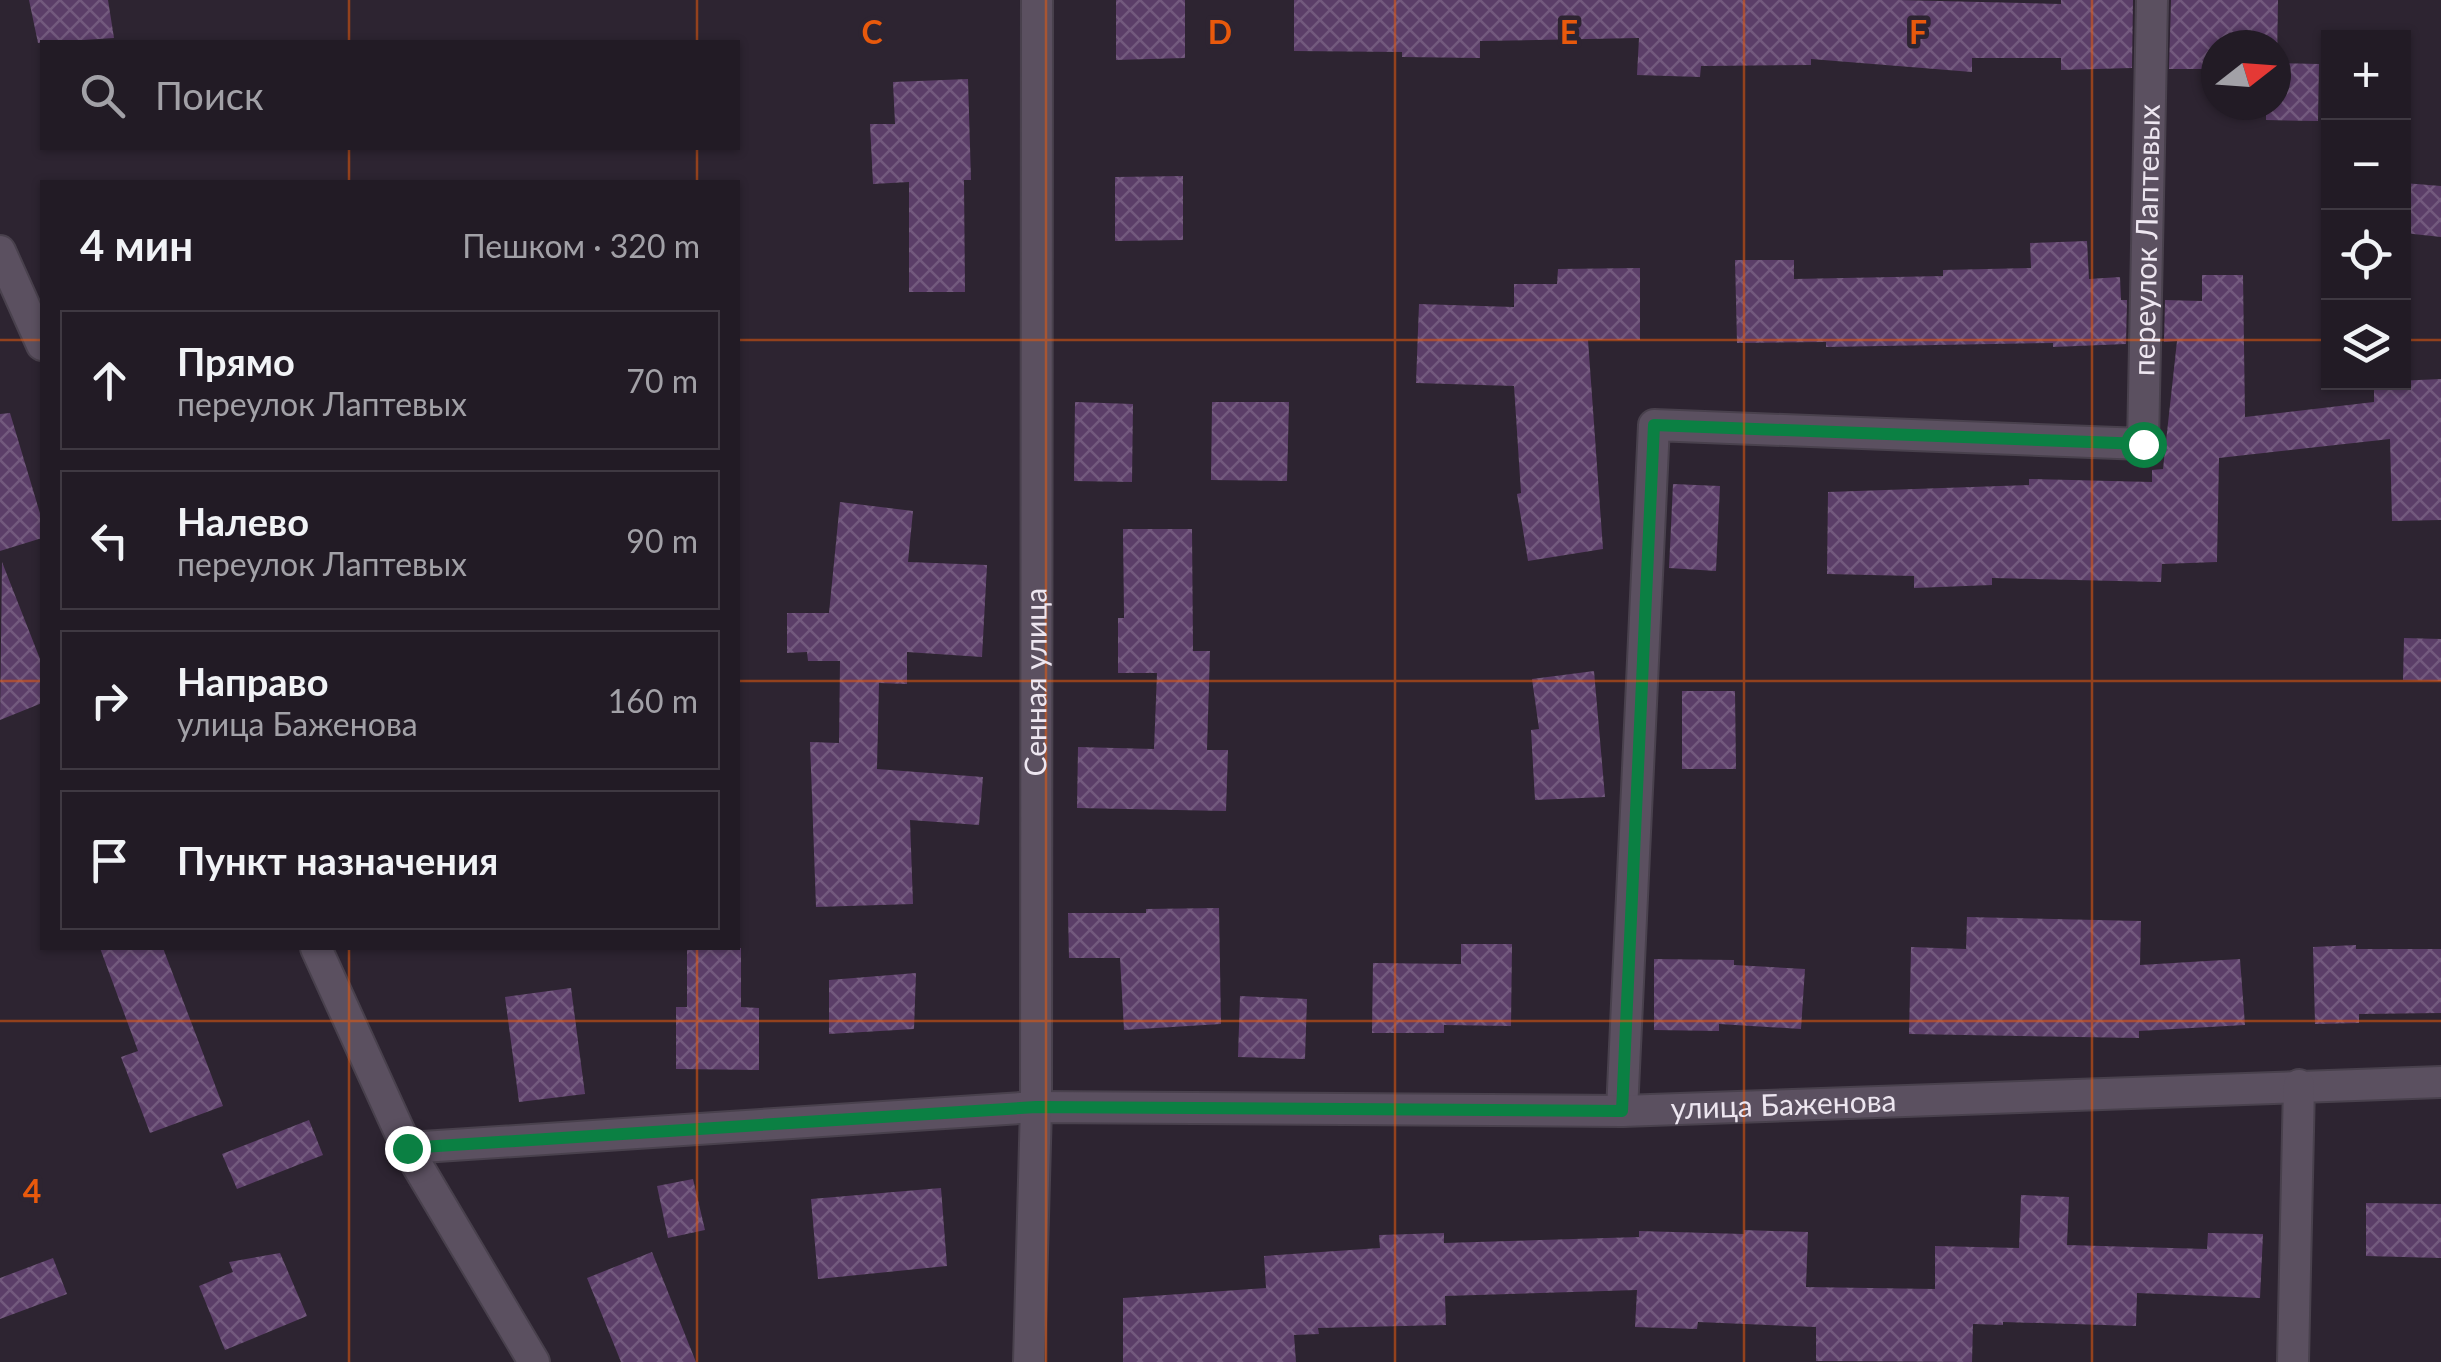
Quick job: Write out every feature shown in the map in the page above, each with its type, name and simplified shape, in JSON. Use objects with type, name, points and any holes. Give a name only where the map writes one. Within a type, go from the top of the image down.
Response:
[{"type":"street","name":"Сенная улица","points":[[1030,1362],[1036,1107],[1037,0]]},
{"type":"street","name":"переулок Лаптевых","points":[[1622,1111],[1654,425],[2143,444],[2152,0]]},
{"type":"street","points":[[0,251],[40,341]]},
{"type":"street","points":[[317,950],[407,1148],[534,1362]]},
{"type":"street","name":"улица Баженова","points":[[407,1148],[1036,1107],[1622,1111],[2441,1082]]},
{"type":"street","points":[[2293,1362],[2300,1086]]},
{"type":"building","points":[[29,0],[108,0],[114,38],[38,43]]},
{"type":"building","points":[[1116,0],[1185,0],[1185,58],[1116,60]]},
{"type":"building","points":[[1294,0],[1898,0],[2061,4],[2061,0],[2133,0],[2132,68],[2061,70],[2061,58],[1972,58],[1972,72],[1811,59],[1811,65],[1701,66],[1700,77],[1637,75],[1639,38],[1480,41],[1480,58],[1402,57],[1402,52],[1294,51]]},
{"type":"building","points":[[2171,0],[2278,0],[2278,30],[2201,30],[2201,69],[2169,69]]},
{"type":"building","points":[[2291,63],[2319,64],[2318,121],[2266,120],[2291,120]]},
{"type":"building","points":[[968,79],[971,180],[964,180],[965,292],[909,292],[909,182],[873,184],[870,124],[895,124],[893,82]]},
{"type":"building","points":[[1183,176],[1183,240],[1115,241],[1115,177]]},
{"type":"building","points":[[2411,184],[2441,186],[2441,237],[2411,234]]},
{"type":"building","points":[[2087,241],[2089,279],[2120,277],[2121,300],[2127,300],[2126,344],[1826,347],[1826,342],[1737,343],[1735,260],[1794,260],[1794,279],[1943,276],[1943,270],[2031,268],[2030,243]]},
{"type":"building","points":[[1640,268],[1640,340],[1588,340],[1603,549],[1528,561],[1517,494],[1521,493],[1514,386],[1416,383],[1419,304],[1514,307],[1514,284],[1557,284],[1558,269]]},
{"type":"building","points":[[2202,275],[2243,275],[2245,417],[2374,402],[2374,390],[2411,390],[2411,380],[2441,379],[2441,520],[2392,521],[2390,439],[2219,458],[2217,562],[2162,564],[2161,582],[1992,578],[1992,585],[1914,588],[1914,576],[1827,574],[1828,492],[2029,485],[2029,479],[2152,482],[2152,470],[2163,469],[2177,341],[2164,342],[2165,300],[2202,301]]},
{"type":"building","points":[[1075,402],[1133,404],[1132,482],[1074,481]]},
{"type":"building","points":[[1212,402],[1289,402],[1287,481],[1211,480]]},
{"type":"building","points":[[10,413],[40,513],[40,539],[0,551],[0,414]]},
{"type":"building","points":[[1673,484],[1720,486],[1716,571],[1669,568]]},
{"type":"building","points":[[840,502],[913,511],[908,562],[987,565],[982,657],[907,652],[907,684],[879,683],[877,769],[983,777],[979,825],[910,820],[913,904],[816,907],[810,742],[839,743],[840,661],[808,661],[807,652],[787,653],[787,613],[829,613]]},
{"type":"building","points":[[1123,529],[1192,529],[1193,651],[1210,651],[1207,750],[1228,750],[1226,811],[1077,808],[1078,747],[1154,749],[1157,673],[1118,673],[1118,618],[1124,618]]},
{"type":"building","points":[[2,562],[40,659],[40,704],[0,720]]},
{"type":"building","points":[[2404,638],[2441,639],[2441,681],[2403,680]]},
{"type":"building","points":[[1594,671],[1605,797],[1535,800],[1531,730],[1539,729],[1532,679]]},
{"type":"building","points":[[1682,691],[1735,691],[1736,769],[1682,769]]},
{"type":"building","points":[[1219,908],[1221,1024],[1124,1030],[1120,958],[1069,958],[1068,913]]},
{"type":"building","points":[[1967,917],[2141,921],[2140,965],[2240,959],[2245,1025],[2139,1031],[2139,1038],[1909,1034],[1911,947],[1966,949]]},
{"type":"building","points":[[1461,944],[1512,944],[1511,1026],[1444,1025],[1444,1033],[1372,1033],[1373,963],[1461,964]]},
{"type":"building","points":[[2356,945],[2356,949],[2441,949],[2441,1013],[2359,1014],[2359,1023],[2315,1024],[2313,947]]},
{"type":"building","points":[[741,948],[741,1007],[759,1008],[759,1070],[676,1069],[676,1007],[687,1007],[687,950]]},
{"type":"building","points":[[101,950],[164,950],[223,1106],[150,1133],[121,1057],[138,1051]]},
{"type":"building","points":[[1654,959],[1734,960],[1734,965],[1805,969],[1801,1029],[1719,1024],[1719,1031],[1654,1030]]},
{"type":"building","points":[[916,973],[914,1029],[829,1034],[829,980]]},
{"type":"building","points":[[571,988],[585,1094],[519,1102],[505,997]]},
{"type":"building","points":[[1240,996],[1307,999],[1305,1059],[1238,1057]]},
{"type":"building","points":[[309,1120],[323,1155],[237,1189],[222,1154]]},
{"type":"building","points":[[693,1179],[705,1230],[668,1238],[657,1186]]},
{"type":"building","points":[[941,1188],[947,1266],[818,1279],[811,1199]]},
{"type":"building","points":[[2021,1195],[2069,1197],[2067,1245],[2207,1249],[2208,1233],[2263,1234],[2260,1298],[2137,1293],[2136,1326],[1973,1324],[1972,1362],[1816,1361],[1816,1327],[1698,1322],[1697,1329],[1635,1327],[1637,1290],[1445,1296],[1446,1325],[1318,1328],[1319,1334],[1294,1335],[1296,1362],[1123,1362],[1123,1298],[1266,1288],[1264,1256],[1380,1248],[1379,1235],[1444,1233],[1444,1243],[1639,1237],[1639,1231],[1808,1232],[1806,1287],[1935,1289],[1935,1246],[2019,1248]]},
{"type":"building","points":[[2366,1203],[2441,1204],[2441,1258],[2366,1256]]},
{"type":"building","points":[[652,1252],[696,1362],[621,1362],[587,1278]]},
{"type":"building","points":[[280,1253],[307,1316],[225,1350],[199,1286],[233,1272],[229,1262]]},
{"type":"building","points":[[53,1258],[67,1294],[0,1319],[0,1278]]},
{"type":"route","points":[[407,1148],[1036,1107],[1622,1111],[1654,425],[2143,444]]}]
